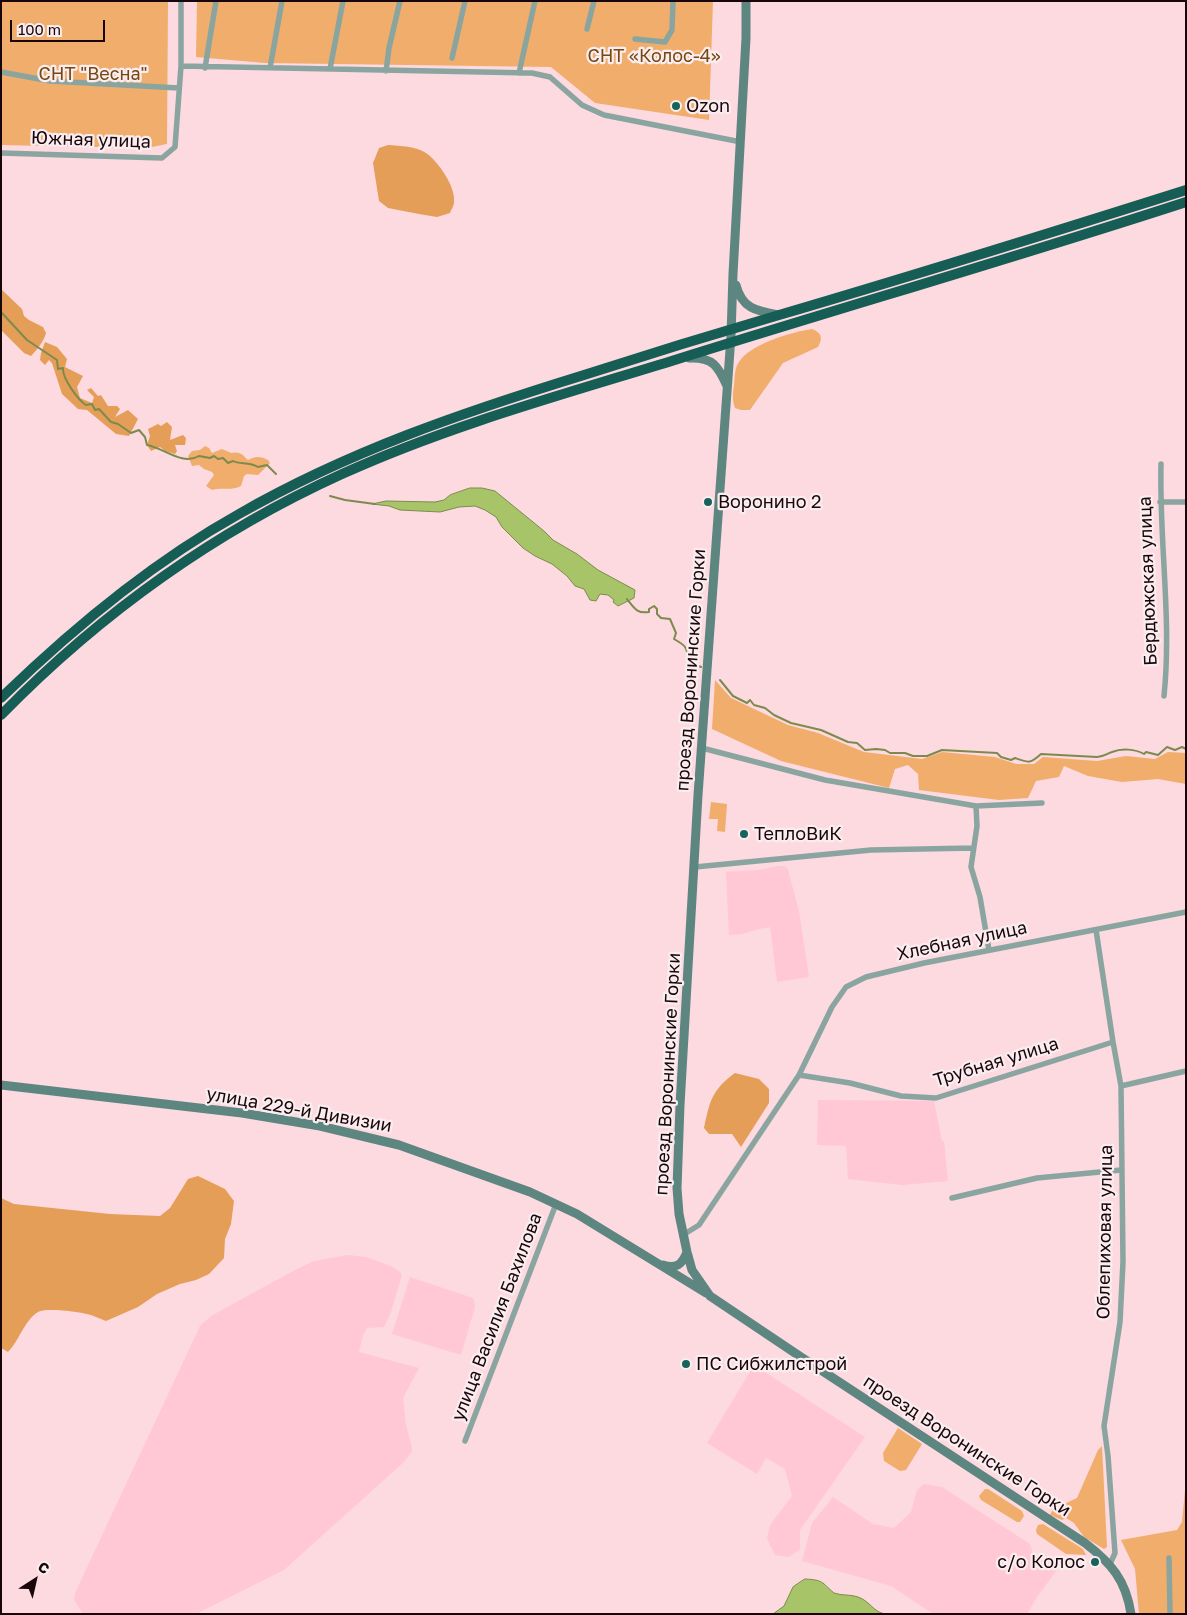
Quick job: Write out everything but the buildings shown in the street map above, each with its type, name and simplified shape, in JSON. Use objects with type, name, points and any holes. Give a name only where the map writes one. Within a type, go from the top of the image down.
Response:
[{"type":"highway","points":[[1,698],[80,625],[155,567],[238,514],[340,462],[449,418],[731,329],[981,255],[1186,190]]},
{"type":"highway","points":[[1,715],[56,662],[136,595],[213,543],[280,505],[345,473],[444,433],[731,342],[986,266],[1186,202]]},
{"type":"street","points":[[1,72],[50,81],[179,88],[181,1]]},
{"type":"street","points":[[205,68],[216,1]]},
{"type":"street","points":[[270,68],[282,1]]},
{"type":"street","points":[[330,69],[343,1]]},
{"type":"street","points":[[386,71],[389,48],[400,1]]},
{"type":"street","points":[[452,58],[465,1]]},
{"type":"street","points":[[519,73],[535,1]]},
{"type":"street","points":[[587,29],[594,1]]},
{"type":"street","points":[[635,39],[665,42],[672,30],[673,1]]},
{"type":"street","points":[[731,329],[746,38],[746,1]]},
{"type":"street","points":[[181,66],[205,68],[532,73],[550,77],[582,104],[604,115],[741,142]]},
{"type":"street","name":"Южная улица","points":[[1,153],[162,158],[175,147],[179,88]]},
{"type":"street","points":[[733,274],[742,300],[755,310],[779,315]]},
{"type":"street","name":"проезд Воронинские Горки","points":[[731,329],[702,748],[677,1188],[687,1252],[692,1270],[710,1296],[1085,1543],[1110,1564],[1122,1582],[1128,1596],[1131,1614]]},
{"type":"street","points":[[682,358],[698,357],[711,361],[719,369],[727,386]]},
{"type":"street","name":"Бердюжская улица","points":[[1161,464],[1160,502],[1168,662],[1164,696]]},
{"type":"street","points":[[1160,502],[1186,502]]},
{"type":"street","points":[[702,748],[824,780],[976,806],[1042,803]]},
{"type":"street","points":[[976,806],[977,826],[972,848],[971,867],[980,897],[989,950]]},
{"type":"street","points":[[695,867],[871,850],[972,848]]},
{"type":"street","name":"Хлебная улица","points":[[684,1235],[699,1226],[799,1075],[832,1008],[846,987],[866,977],[989,950],[1186,912]]},
{"type":"street","name":"Облепиховая улица","points":[[1096,930],[1121,1086],[1122,1262],[1120,1322],[1104,1426],[1115,1553],[1110,1564]]},
{"type":"street","name":"Трубная улица","points":[[799,1075],[850,1083],[901,1096],[936,1098],[1113,1042]]},
{"type":"street","points":[[1121,1086],[1186,1071]]},
{"type":"street","name":"улица 229-й Дивизии","points":[[1,1085],[242,1113],[320,1126],[399,1145],[530,1192],[577,1214],[656,1263]]},
{"type":"street","points":[[952,1198],[1037,1178],[1121,1170]]},
{"type":"street","name":"улица Василия Бахилова","points":[[465,1440],[556,1204]]},
{"type":"street","points":[[656,1263],[674,1267],[682,1263],[687,1252]]},
{"type":"street","points":[[656,1263],[672,1271],[692,1270]]},
{"type":"street","points":[[656,1263],[710,1296]]},
{"type":"street","points":[[1169,1558],[1170,1614]]},
{"type":"shaded area","points":[[388,145],[418,149],[436,162],[449,182],[454,196],[454,203],[450,213],[437,217],[419,214],[388,208],[379,201],[373,163],[379,148]]},
{"type":"shaded area","points":[[1,289],[22,309],[24,316],[43,327],[46,333],[44,339],[31,356],[24,353],[1,330]]},
{"type":"shaded area","points":[[45,342],[57,347],[67,359],[65,367],[83,376],[77,387],[80,398],[92,403],[94,397],[87,390],[91,388],[98,396],[101,395],[108,406],[117,406],[120,409],[115,417],[128,410],[138,419],[129,436],[116,434],[87,410],[78,409],[62,394],[52,363],[49,360],[45,365],[40,360]]},
{"type":"shaded area","points":[[167,422],[172,427],[170,440],[183,435],[186,438],[185,445],[175,445],[177,451],[175,454],[165,451],[160,447],[151,451],[147,445],[150,436],[148,429],[158,424],[161,426]]},
{"type":"shaded area","points":[[470,488],[495,491],[553,540],[577,554],[598,570],[635,590],[634,598],[618,606],[608,595],[600,594],[596,601],[590,600],[584,589],[575,586],[567,576],[552,564],[523,548],[502,527],[496,517],[475,506],[459,507],[440,512],[400,510],[389,506],[372,504],[386,501],[435,502]]},
{"type":"shaded area","points":[[784,866],[788,869],[799,911],[809,977],[777,982],[770,927],[742,934],[729,935],[726,872],[758,870]]},
{"type":"shaded area","points":[[735,1073],[759,1079],[769,1089],[769,1103],[741,1147],[732,1134],[709,1134],[704,1128],[713,1096],[721,1085]]},
{"type":"shaded area","points":[[818,1100],[934,1101],[942,1141],[944,1141],[948,1181],[902,1185],[848,1179],[846,1146],[817,1145]]},
{"type":"shaded area","points":[[198,1176],[225,1189],[234,1201],[231,1224],[225,1239],[224,1258],[209,1274],[157,1294],[138,1307],[106,1321],[80,1313],[56,1310],[38,1312],[29,1320],[8,1352],[1,1348],[1,1198],[14,1204],[110,1214],[160,1216],[170,1208],[188,1179]]},
{"type":"shaded area","points":[[348,1255],[366,1257],[391,1266],[402,1275],[391,1312],[384,1327],[367,1328],[363,1335],[359,1352],[419,1368],[403,1398],[406,1425],[412,1448],[405,1461],[284,1570],[196,1614],[83,1614],[74,1600],[75,1593],[200,1326],[211,1316],[293,1271],[314,1261]]},
{"type":"shaded area","points":[[410,1277],[473,1298],[475,1307],[461,1355],[392,1334]]},
{"type":"shaded area","points":[[754,1365],[865,1437],[800,1530],[800,1549],[789,1557],[775,1555],[767,1539],[770,1525],[792,1496],[785,1469],[766,1458],[757,1474],[707,1443]]},
{"type":"shaded area","points":[[924,1484],[942,1487],[1030,1544],[1033,1554],[1057,1570],[1027,1614],[933,1614],[891,1586],[802,1561],[812,1523],[833,1497],[873,1524],[894,1528],[911,1512],[917,1490]]},
{"type":"shaded area","points":[[805,1579],[819,1581],[834,1593],[858,1597],[878,1611],[886,1614],[773,1614],[784,1606],[793,1587]]},
{"type":"green space","name":"СНТ \"Весна\"","points":[[1,1],[168,1],[167,144],[147,148],[1,145]]},
{"type":"green space","name":"СНТ «Колос-4»","points":[[197,1],[713,1],[709,120],[595,103],[551,67],[265,63],[196,57]]},
{"type":"green space","points":[[812,329],[821,336],[818,347],[783,363],[750,410],[735,408],[733,396],[735,370],[744,356],[772,340]]},
{"type":"green space","points":[[205,446],[212,453],[222,449],[231,453],[237,452],[248,460],[260,457],[268,460],[270,463],[258,475],[247,474],[244,476],[241,486],[212,490],[206,486],[214,475],[212,472],[199,465],[192,466],[188,456],[192,451],[200,450]]},
{"type":"green space","points":[[715,680],[731,698],[788,725],[818,733],[864,752],[922,759],[942,752],[995,757],[1016,764],[1034,764],[1043,757],[1097,761],[1126,756],[1155,759],[1168,752],[1186,753],[1186,784],[1158,779],[1122,782],[1088,776],[1064,766],[1059,777],[1036,781],[1028,798],[999,800],[919,790],[918,774],[908,765],[895,769],[889,788],[781,761],[712,729]]},
{"type":"green space","points":[[711,802],[727,804],[725,832],[717,831],[718,819],[709,819]]},
{"type":"green space","points":[[898,1428],[922,1444],[906,1470],[900,1471],[884,1461],[883,1453]]},
{"type":"green space","points":[[1102,1446],[1107,1547],[1104,1549],[1084,1537],[1074,1523],[1066,1518],[1062,1520],[1050,1515],[1053,1509],[1077,1498],[1098,1450]]},
{"type":"green space","points":[[1186,1480],[1186,1614],[1139,1614],[1135,1569],[1121,1540],[1177,1530],[1182,1522]]},
{"type":"green space","points":[[985,1489],[988,1489],[1022,1511],[1024,1516],[1020,1522],[981,1500],[979,1496]]},
{"type":"green space","points":[[1043,1524],[1083,1549],[1086,1555],[1066,1554],[1037,1534],[1038,1525]]},
{"type":"waterway","points":[[1,312],[27,340],[57,360],[58,369],[63,368],[68,383],[75,394],[86,405],[92,404],[95,410],[99,409],[111,422],[118,424],[131,433],[139,430],[145,437],[147,445],[180,458],[193,459],[199,456],[210,458],[214,456],[218,459],[223,458],[228,463],[233,461],[258,467],[267,465],[276,474]]},
{"type":"waterway","points":[[330,496],[375,504]]},
{"type":"waterway","points":[[627,599],[639,611],[649,612],[649,609],[654,606],[661,618],[670,619],[676,633],[674,639],[686,648],[689,662],[701,667]]},
{"type":"waterway","points":[[720,680],[733,696],[747,703],[750,700],[754,705],[765,708],[774,715],[791,723],[821,730],[848,742],[857,743],[865,750],[885,750],[890,753],[905,753],[913,756],[927,756],[942,750],[997,753],[1001,757],[1011,760],[1015,758],[1029,762],[1041,754],[1097,757],[1116,751],[1128,750],[1158,755],[1167,747],[1175,750],[1182,747],[1186,749]]},
{"type":"place","name":"Ozon","points":[[676,106]]},
{"type":"place","name":"Воронино 2","points":[[708,502]]},
{"type":"place","name":"ТеплоВиК","points":[[744,834]]},
{"type":"place","name":"ПС Сибжилстрой","points":[[686,1364]]},
{"type":"place","name":"с/о Колос","points":[[1095,1562]]}]
